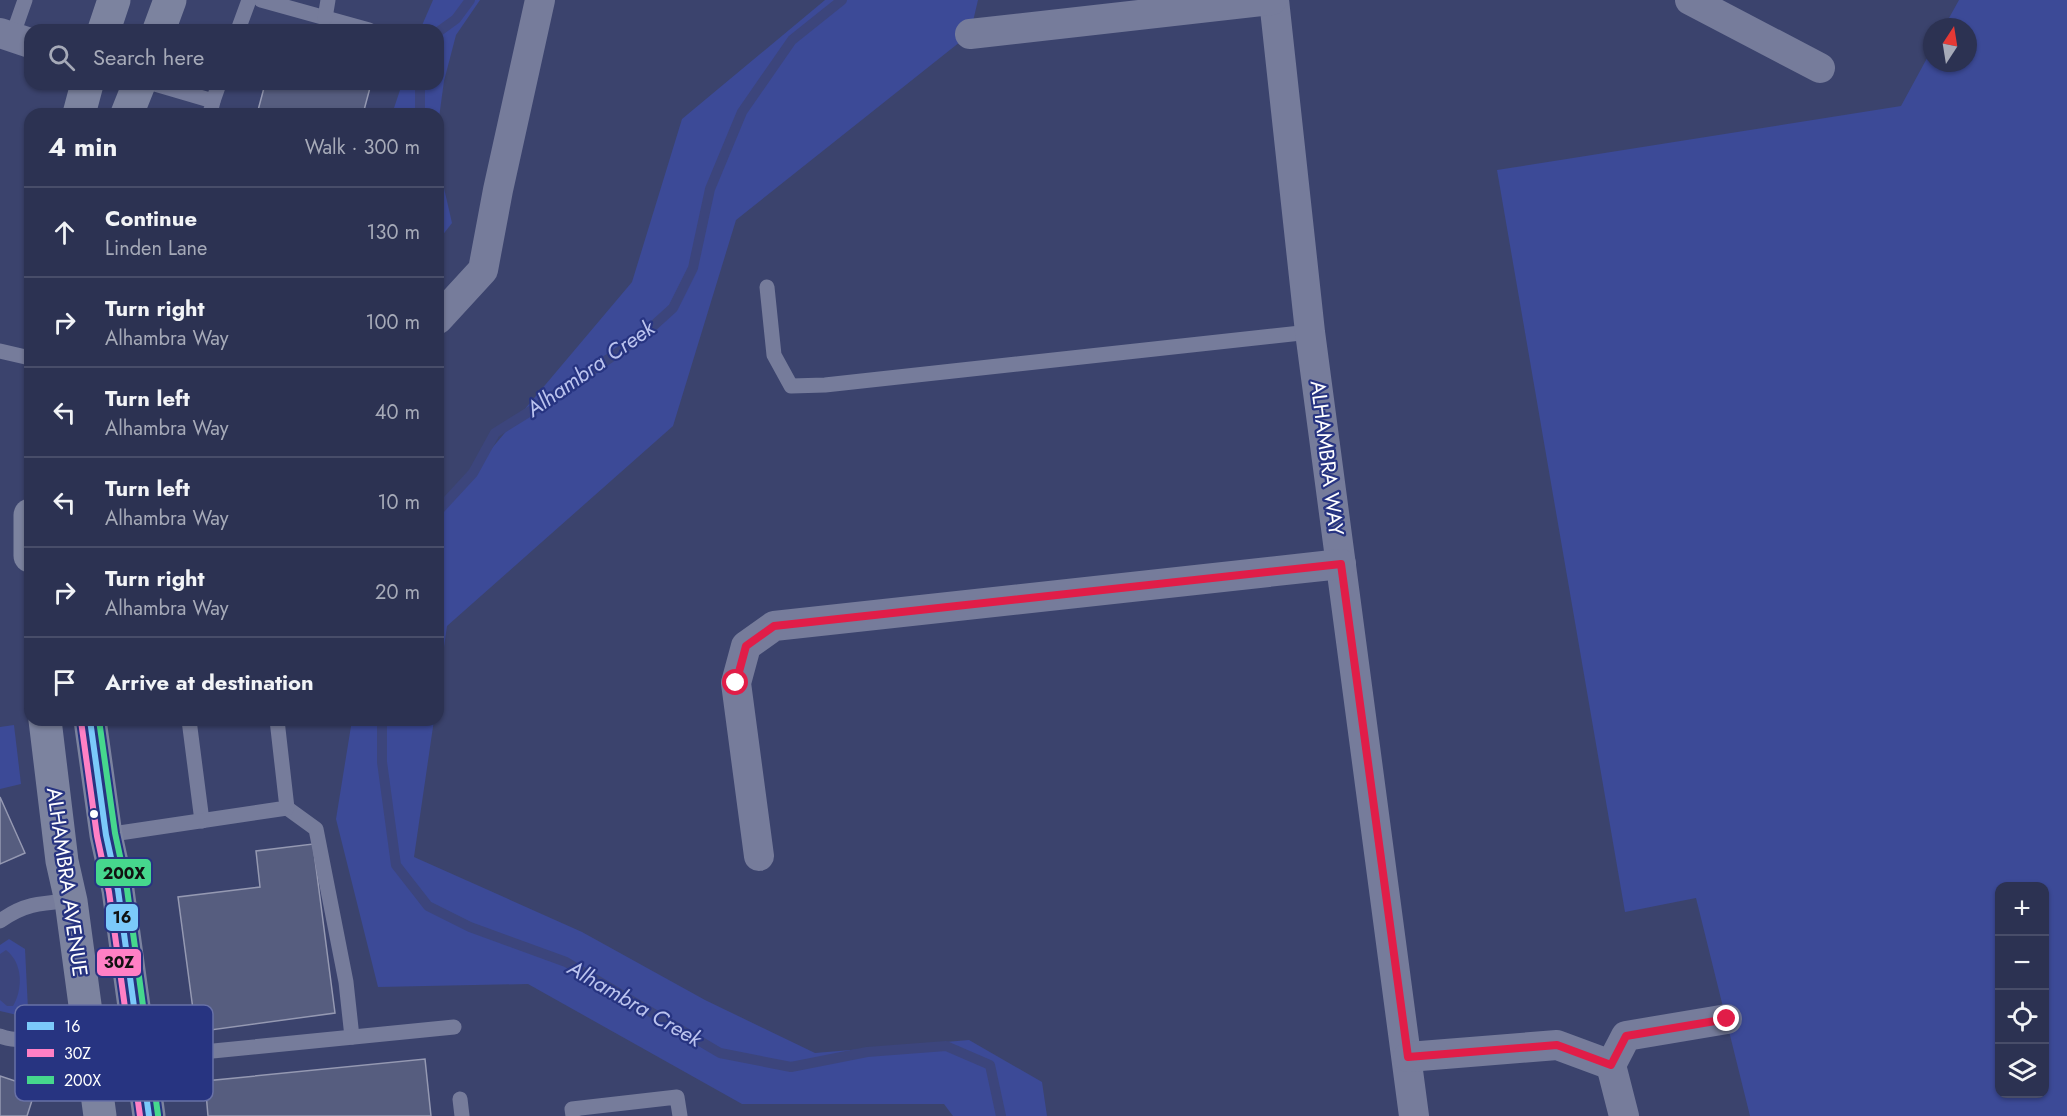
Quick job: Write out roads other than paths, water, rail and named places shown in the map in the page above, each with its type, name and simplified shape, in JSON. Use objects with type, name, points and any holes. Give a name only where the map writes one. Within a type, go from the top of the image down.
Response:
[{"type":"main road","points":[[106,24],[114,0]]},
{"type":"main road","points":[[161,24],[170,0]]},
{"type":"main road","points":[[81,108],[85,90]]},
{"type":"main road","points":[[129,108],[137,90]]},
{"type":"main road","name":"ALHAMBRA AVENUE","points":[[46,726],[62,861],[71,901],[85,1005]]},
{"type":"main road","points":[[91,726],[106,835],[118,890],[134,1005]]},
{"type":"main road","name":"ALHAMBRA AVENUE","points":[[98,1101],[100,1116]]},
{"type":"main road","points":[[147,1101],[149,1116]]},
{"type":"street","points":[[444,312],[483,270],[498,190],[540,0]]},
{"type":"street","points":[[970,34],[1273,0]]},
{"type":"street","name":"ALHAMBRA WAY","points":[[1273,0],[1310,332],[1408,1057],[1414,1116]]},
{"type":"street","points":[[1690,0],[1820,68]]},
{"type":"street","points":[[759,856],[736,683],[746,646],[774,626],[1341,564]]},
{"type":"street","points":[[1624,1116],[1611,1065],[1626,1036],[1727,1019]]},
{"type":"street","points":[[1408,1057],[1557,1045],[1611,1065]]},
{"type":"lane","points":[[14,38],[25,0]]},
{"type":"lane","points":[[240,24],[249,0]]},
{"type":"lane","points":[[261,0],[347,24]]},
{"type":"lane","points":[[325,18],[328,0]]},
{"type":"lane","points":[[170,90],[211,107],[217,90]]},
{"type":"lane","points":[[767,287],[774,355],[791,386],[825,385],[1310,332]]},
{"type":"lane","points":[[0,351],[24,357]]},
{"type":"lane","points":[[190,726],[202,821]]},
{"type":"lane","points":[[279,726],[287,808]]},
{"type":"lane","points":[[106,835],[287,808],[316,829],[346,982],[352,1037]]},
{"type":"lane","points":[[0,921],[11,913],[36,903],[71,901]]},
{"type":"lane","points":[[213,1051],[454,1027]]},
{"type":"lane","points":[[0,1036],[15,1040]]},
{"type":"lane","points":[[573,1116],[572,1109],[677,1097],[680,1116]]},
{"type":"lane","points":[[460,1099],[462,1116]]},
{"type":"waterway","points":[[444,28],[456,19],[470,0]]},
{"type":"waterway","name":"Alhambra Creek","points":[[444,504],[473,473],[495,433],[641,337],[673,308],[693,268],[710,189],[742,112],[792,40],[842,0]]},
{"type":"waterway","points":[[420,90],[420,108]]},
{"type":"waterway","name":"Alhambra Creek","points":[[382,726],[382,762],[396,865],[428,906],[470,927],[566,962],[720,1053],[791,1067],[867,1052],[946,1046],[990,1065],[1001,1116]]}]
